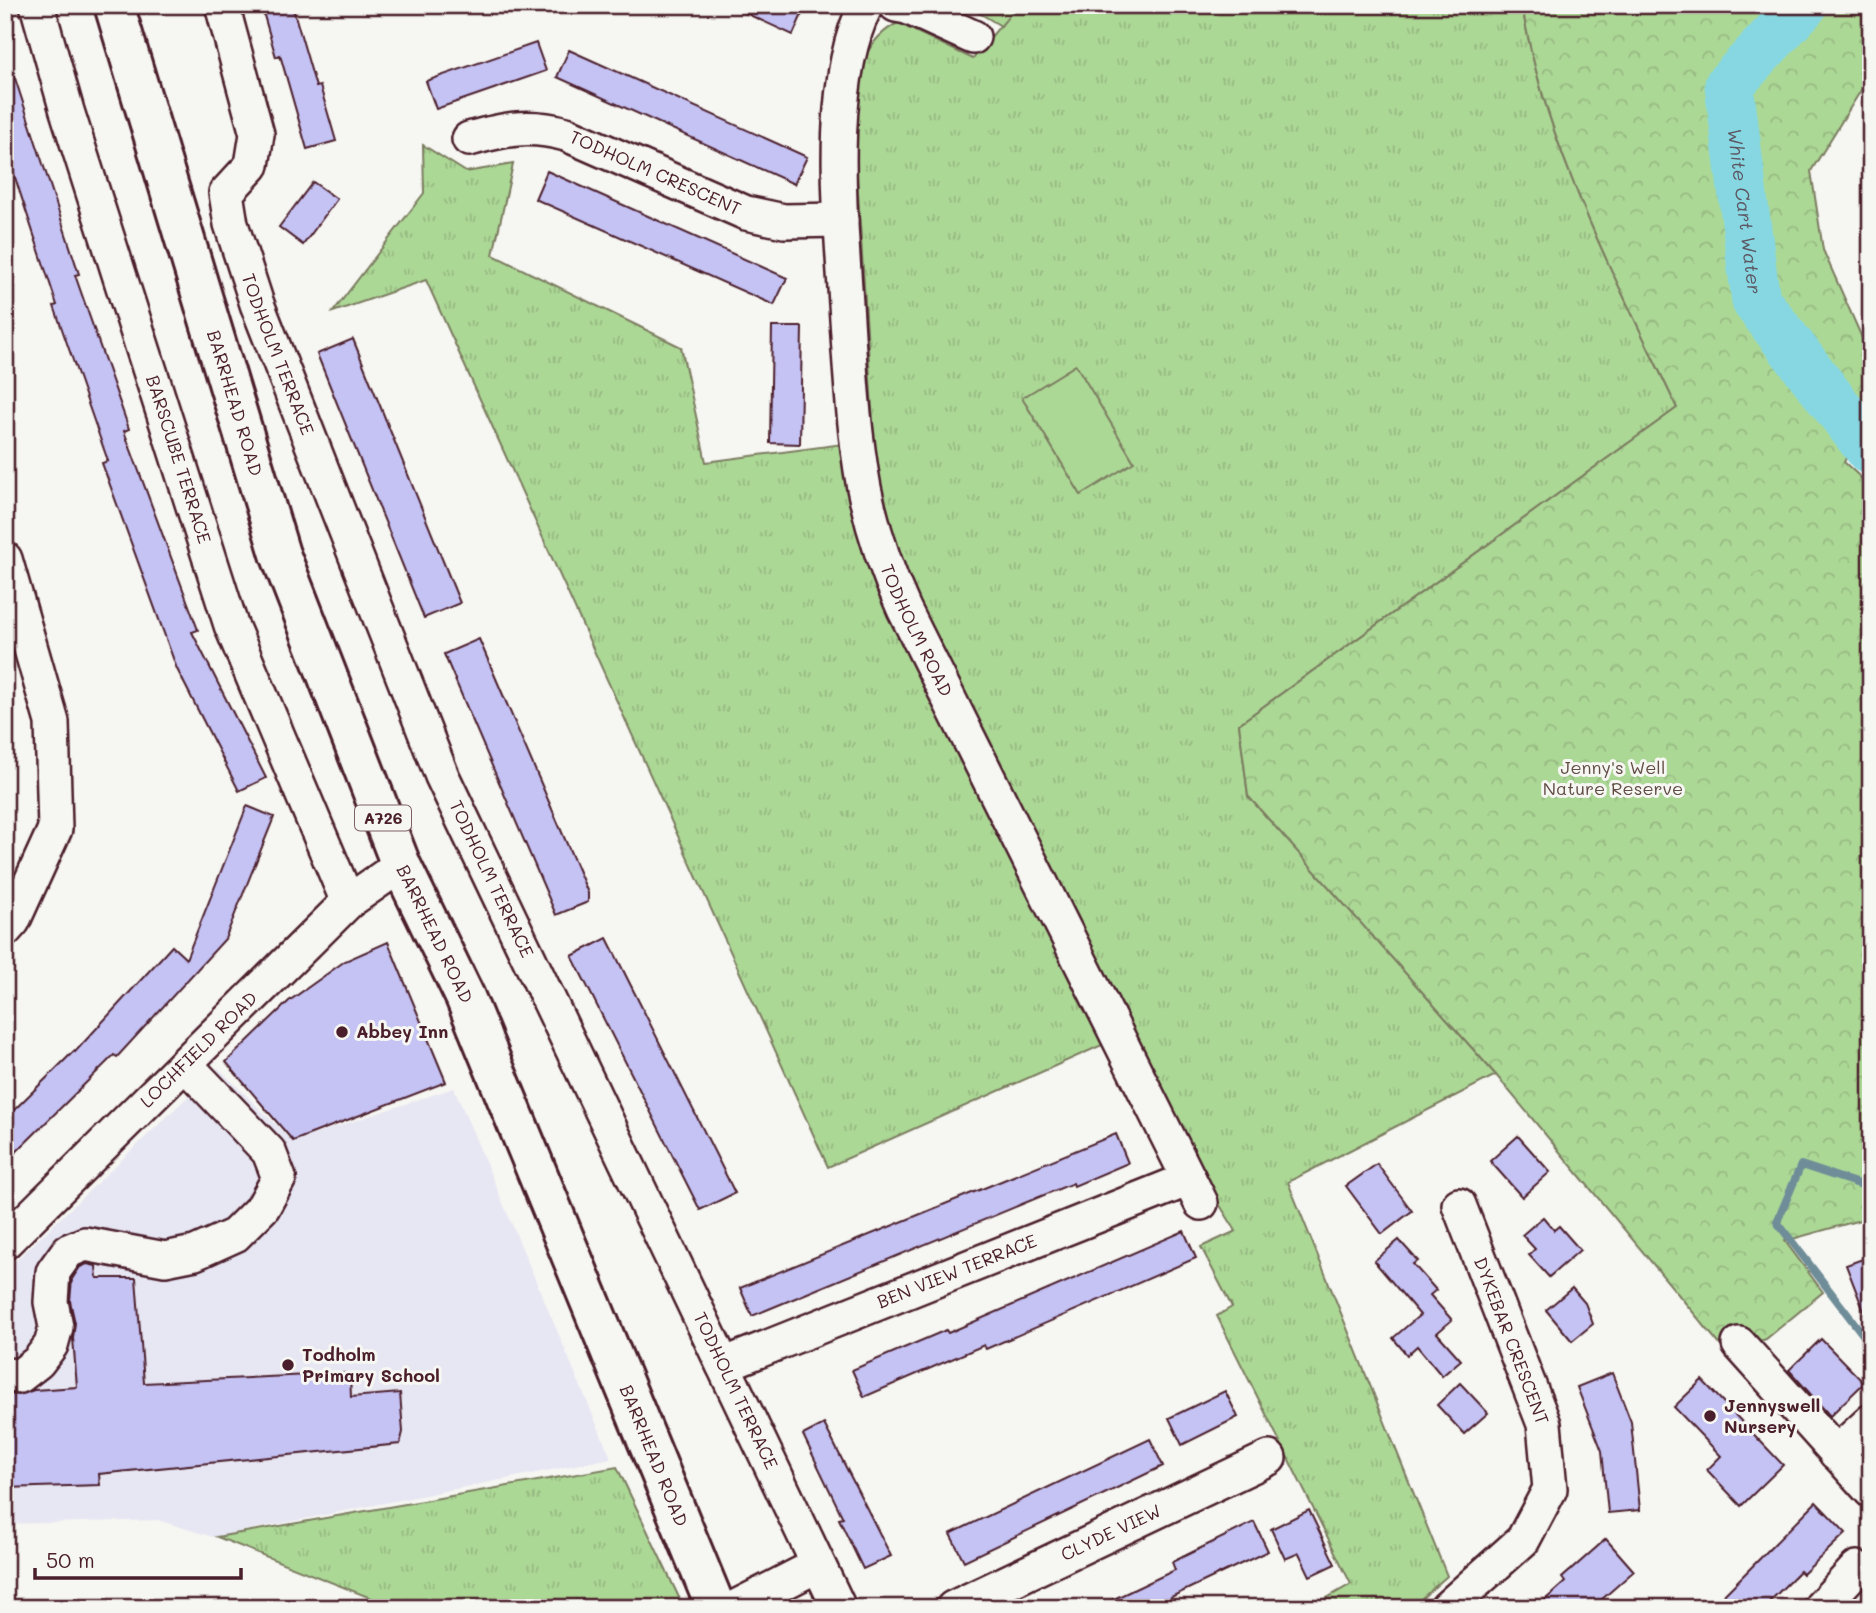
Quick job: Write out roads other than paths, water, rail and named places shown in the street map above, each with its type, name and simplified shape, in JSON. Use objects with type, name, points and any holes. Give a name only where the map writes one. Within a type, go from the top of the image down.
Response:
[{"type":"main road","name":"BARRHEAD ROAD","points":[[114,5],[280,554],[401,865],[465,998],[716,1608]]},
{"type":"street","name":"BARSCUBE TERRACE","points":[[37,5],[71,124],[231,625],[348,902]]},
{"type":"street","name":"TODHOLM TERRACE","points":[[222,5],[257,134],[252,165],[226,193],[231,224],[257,304],[442,776],[839,1608]]},
{"type":"street","name":"TODHOLM ROAD","points":[[866,5],[844,76],[840,138],[841,220],[850,354],[864,487],[875,534],[888,574],[1195,1191]]},
{"type":"street","points":[[896,5],[907,7],[973,37]]},
{"type":"street","name":"TODHOLM CRESCENT","points":[[469,139],[513,128],[553,130],[746,213],[784,221],[841,220]]},
{"type":"street","points":[[5,559],[52,722],[55,829],[13,921],[5,930]]},
{"type":"street","name":"LOCHFIELD ROAD","points":[[5,1242],[348,902],[401,865]]},
{"type":"street","points":[[5,1375],[20,1376],[38,1362],[51,1345],[56,1327],[51,1302],[53,1272],[68,1251],[85,1244],[164,1259],[195,1253],[235,1235],[263,1207],[279,1178],[269,1152],[185,1064]]},
{"type":"street","name":"BEN VIEW TERRACE","points":[[723,1365],[1195,1191]]},
{"type":"street","name":"DYKEBAR CRESCENT","points":[[1447,1608],[1523,1540],[1550,1489],[1544,1424],[1458,1205]]},
{"type":"street","points":[[1740,1344],[1871,1491]]},
{"type":"street","points":[[1836,1453],[1871,1421]]},
{"type":"street","name":"CLYDE VIEW","points":[[953,1608],[1269,1458]]},
{"type":"street","points":[[734,1608],[817,1565]]},
{"type":"street","points":[[1820,1608],[1857,1568]]},
{"type":"waterway","name":"White Cart Water","points":[[1803,5],[1729,85],[1756,301],[1871,451]]},
{"type":"waterway","points":[[1871,1188],[1801,1165],[1777,1222],[1871,1345]]},
{"type":"place","name":"Abbey Inn","points":[[342,1032]]},
{"type":"place","name":"Todholm Primary School","points":[[288,1365]]},
{"type":"place","name":"Jennyswell Nursery","points":[[1710,1416]]},
{"type":"park label","name":"Jenny's Well Nature Reserve","points":[[1613,778]]}]
